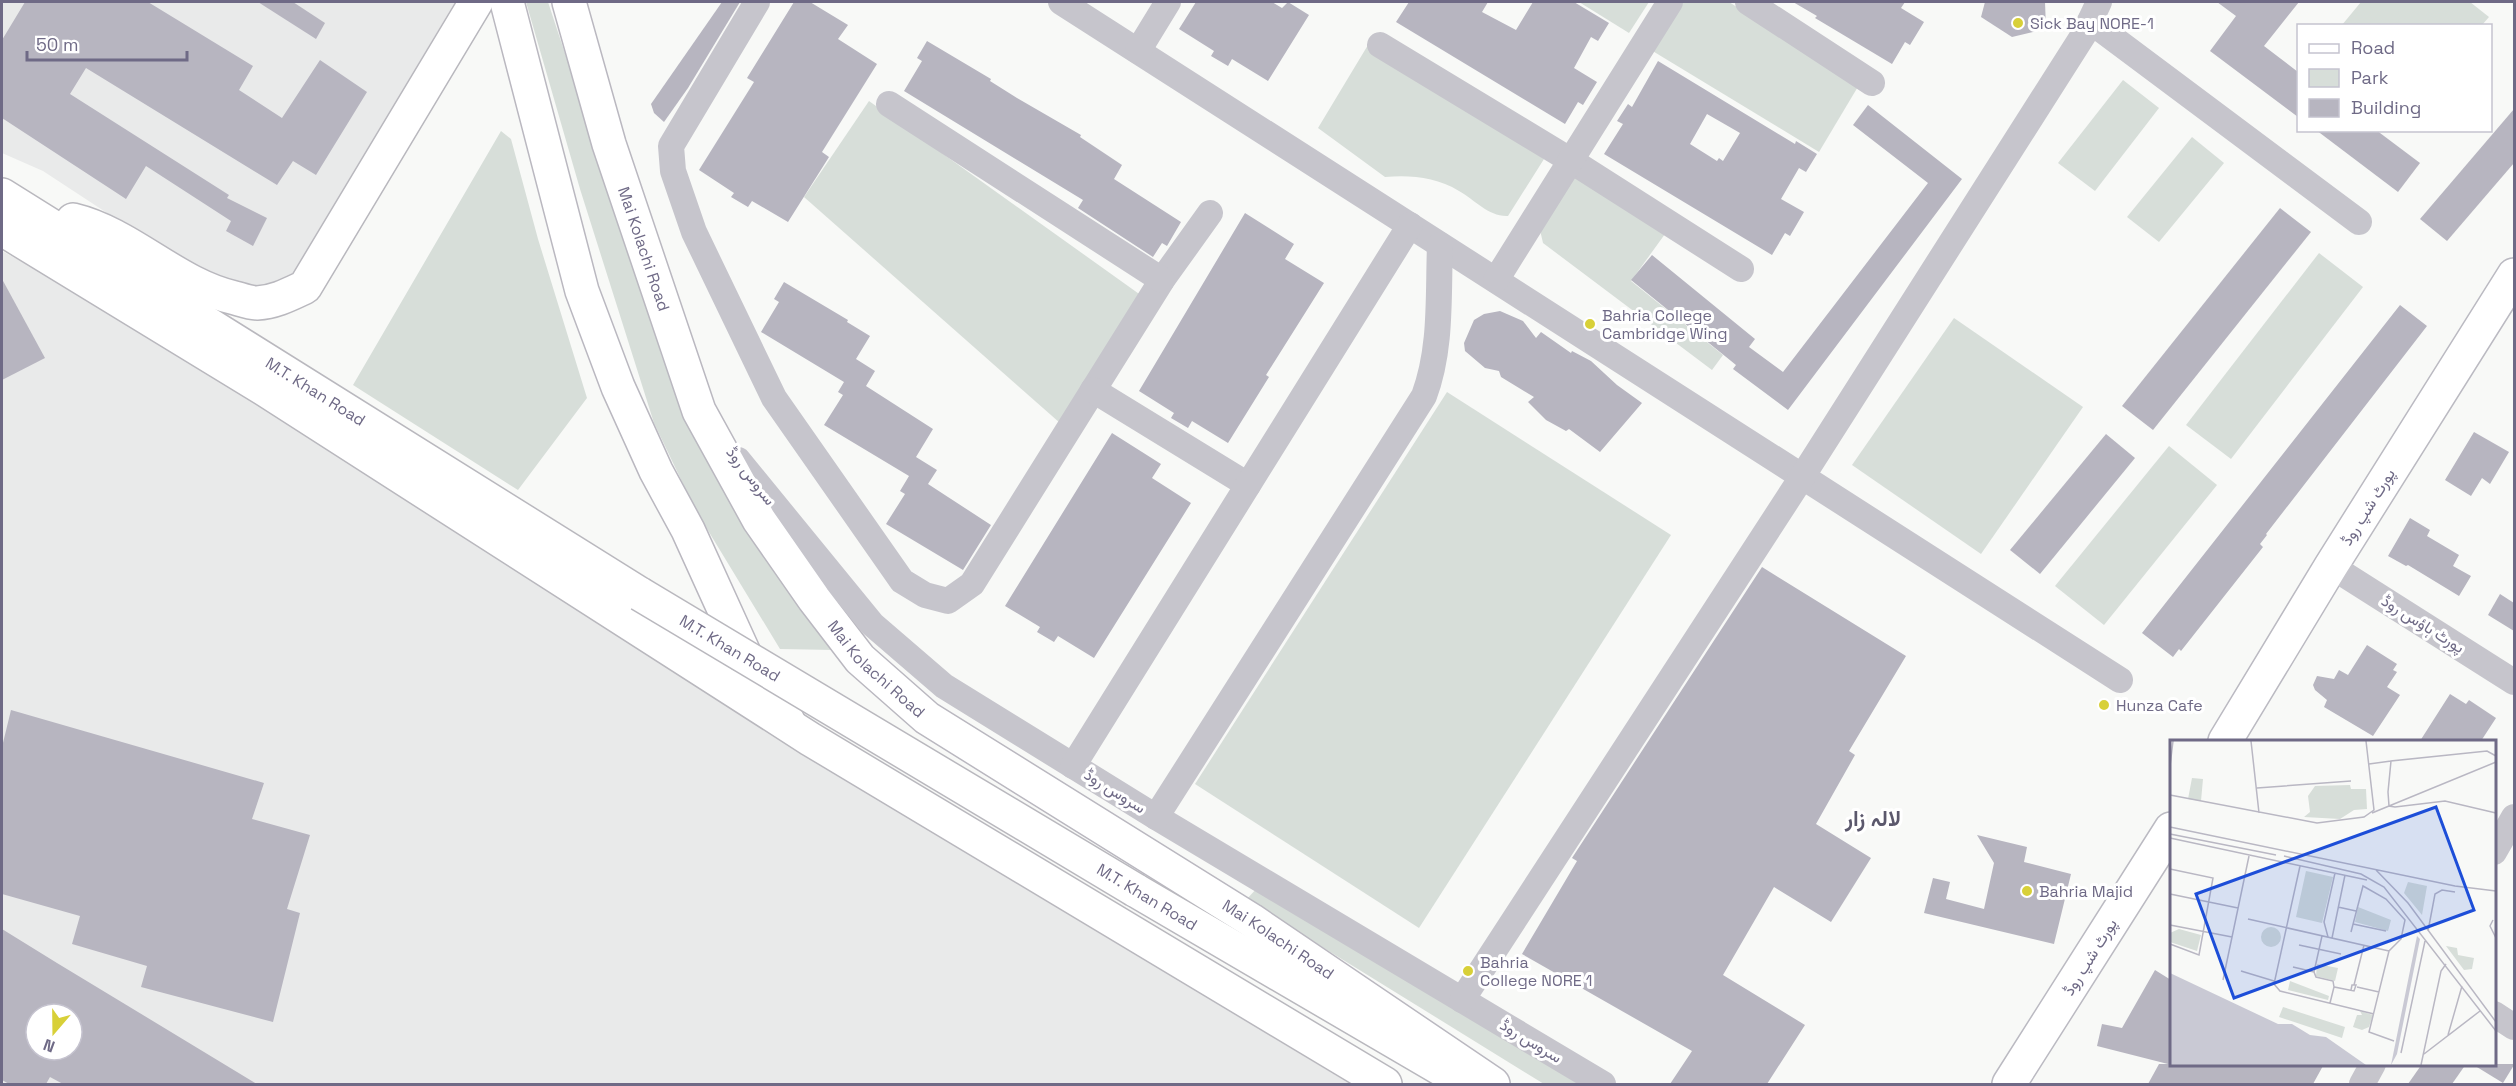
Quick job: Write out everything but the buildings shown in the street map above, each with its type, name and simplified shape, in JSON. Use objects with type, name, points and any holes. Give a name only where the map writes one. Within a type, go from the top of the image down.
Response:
[{"type":"main road","points":[[9,211],[94,225],[177,274],[224,296],[255,303],[278,299],[305,287],[476,2]]},
{"type":"main road","points":[[507,2],[582,291],[618,387],[656,471],[688,530],[764,695],[783,717],[810,739]]},
{"type":"main road","name":"Mai Kolachi Road","points":[[569,2],[609,144],[699,411],[759,520],[860,660],[927,718],[1214,896],[1493,1084]]},
{"type":"main road","name":"M.T. Khan Road","points":[[9,211],[270,378],[640,594],[1135,890],[1467,1084]]},
{"type":"main road","name":"پورٹ شپ روڈ","points":[[2226,740],[2331,566],[2514,274]]},
{"type":"main road","name":"M.T. Khan Road","points":[[270,378],[388,468],[810,739],[1385,1084]]},
{"type":"main road","name":"پورٹ شپ روڈ","points":[[2009,1084],[2170,831]]},
{"type":"street","points":[[757,2],[671,147],[673,171],[694,232],[774,399],[902,581],[925,595],[948,601],[972,584],[1162,280],[1210,213]]},
{"type":"street","points":[[1061,2],[2120,680]]},
{"type":"street","points":[[1138,51],[1168,2]]},
{"type":"street","points":[[1496,280],[1670,2]]},
{"type":"street","points":[[1748,2],[1872,83]]},
{"type":"street","points":[[1462,1000],[1802,477],[2084,34],[2095,11],[2359,222]]},
{"type":"street","points":[[1380,45],[1570,160],[1741,268]]},
{"type":"street","points":[[889,104],[1162,280]]},
{"type":"street","points":[[1073,766],[1410,225]]},
{"type":"street","points":[[1156,817],[1424,396],[1434,363],[1440,245]]},
{"type":"street","points":[[1093,390],[1248,485]]},
{"type":"street","name":"سروس روڈ","points":[[699,411],[872,624],[944,686],[1156,817],[1603,1084]]},
{"type":"street","name":"پورٹ ہاؤس روڈ","points":[[2331,566],[2514,682]]},
{"type":"street","points":[[2495,849],[2514,817]]},
{"type":"street","points":[[1214,896],[1233,863]]},
{"type":"street","points":[[2495,1015],[2514,1027]]},
{"type":"street","points":[[2362,1084],[2372,1065]]},
{"type":"shaded area","points":[[2,2],[455,2],[292,278],[266,293],[220,287],[43,171],[2,153]]},
{"type":"shaded area","points":[[2,251],[92,300],[973,853],[1350,1084],[2,1084]]},
{"type":"green space","points":[[526,2],[548,2],[639,277],[662,357],[701,449],[762,547],[834,650],[780,649],[695,509],[654,423],[580,189]]},
{"type":"green space","points":[[1579,2],[1649,2],[1629,33]]},
{"type":"green space","points":[[1675,2],[1729,2],[1859,85],[1819,152],[1646,47]]},
{"type":"green space","points":[[2361,2],[2470,2],[2489,17],[2483,24],[2343,24]]},
{"type":"green space","points":[[1371,40],[1544,159],[1508,216],[1488,211],[1450,186],[1432,180],[1404,176],[1385,177],[1318,128]]},
{"type":"green space","points":[[2123,80],[2159,108],[2095,191],[2058,163]]},
{"type":"green space","points":[[869,101],[1142,296],[1060,423],[804,197]]},
{"type":"green space","points":[[501,131],[511,139],[538,239],[587,398],[518,490],[353,385]]},
{"type":"green space","points":[[2192,137],[2224,163],[2159,242],[2127,217]]},
{"type":"green space","points":[[1571,175],[1665,234],[1631,281],[1723,355],[1712,370],[1543,243],[1540,230]]},
{"type":"green space","points":[[2319,253],[2363,287],[2231,459],[2186,425]]},
{"type":"green space","points":[[1954,318],[2083,407],[1981,554],[1852,465]]},
{"type":"green space","points":[[1447,392],[1671,535],[1419,928],[1195,784]]},
{"type":"green space","points":[[2169,446],[2217,485],[2104,625],[2055,586]]},
{"type":"green space","points":[[1258,887],[1579,1084],[1544,1084],[1246,900]]},
{"type":"place","name":"Sick Bay NORE-1","points":[[2018,23]]},
{"type":"place","name":"Bahria College Cambridge Wing","points":[[1590,324]]},
{"type":"place","name":"Hunza Cafe","points":[[2104,705]]},
{"type":"place","name":"Bahria Majid","points":[[2027,891]]},
{"type":"place","name":"Bahria College NORE 1","points":[[1468,971]]},
{"type":"district","name":"لالہ زار","points":[[1873,818]]}]
